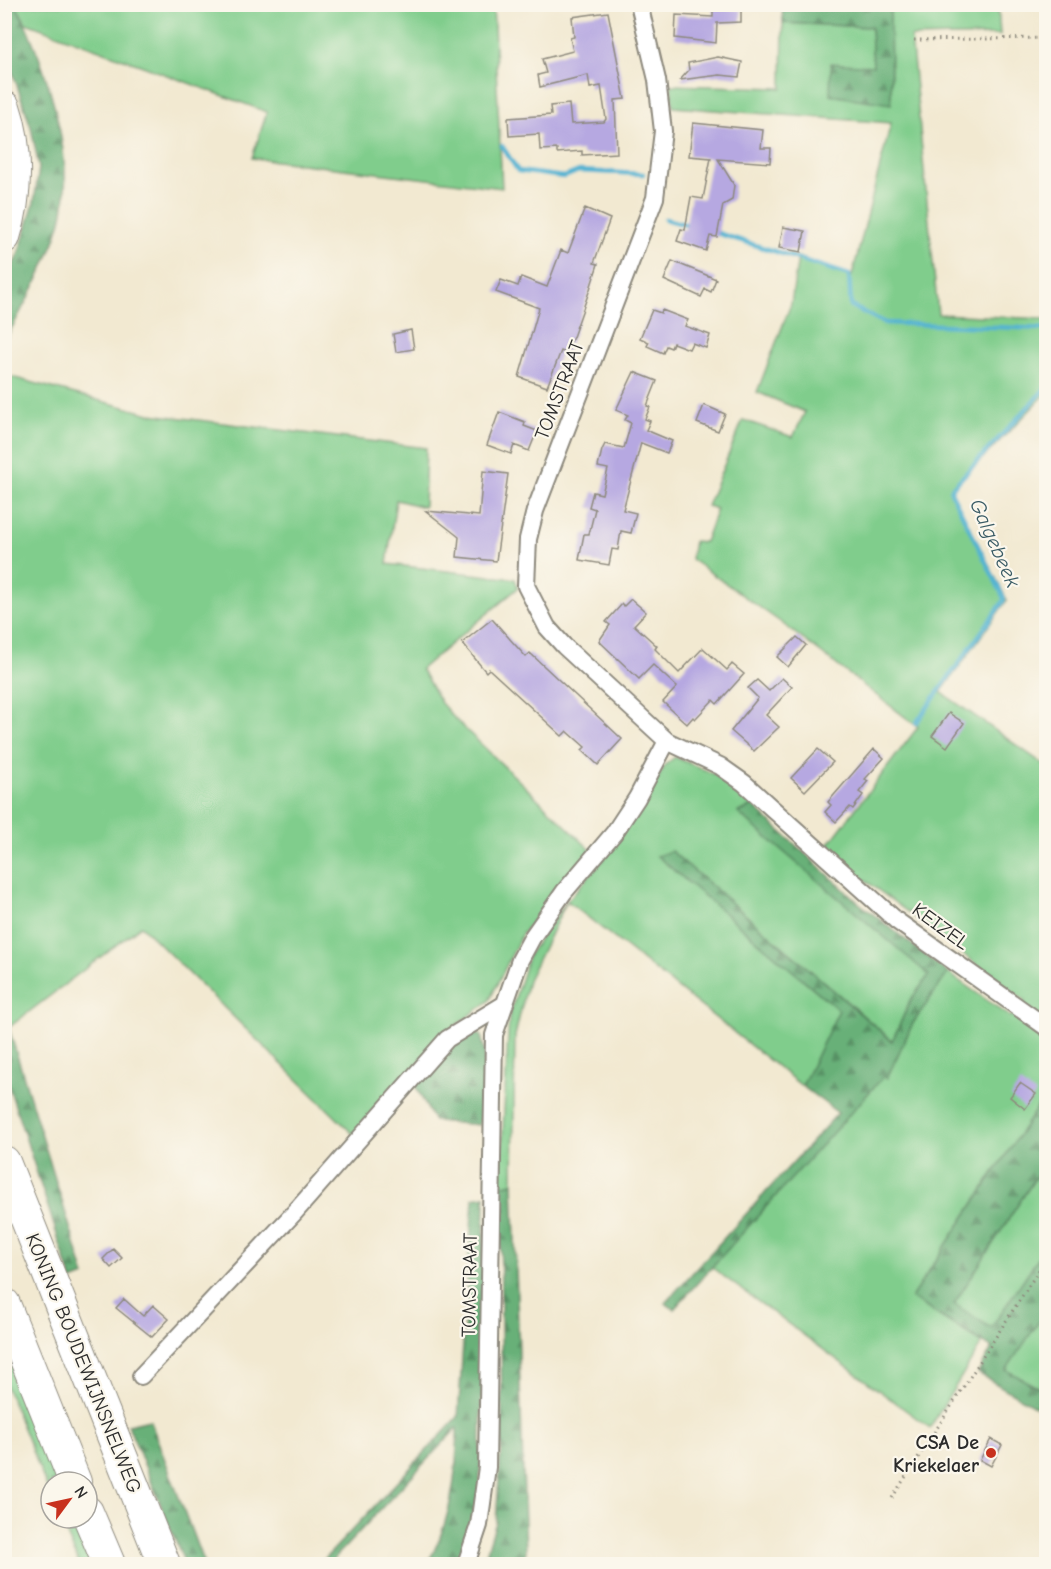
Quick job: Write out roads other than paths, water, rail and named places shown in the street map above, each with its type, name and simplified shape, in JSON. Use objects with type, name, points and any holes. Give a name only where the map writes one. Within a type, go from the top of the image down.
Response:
[{"type":"highway","points":[[4,107],[13,144],[4,237]]},
{"type":"highway","name":"KONING BOUDEWIJNSNELWEG","points":[[4,1162],[164,1564]]},
{"type":"highway","points":[[4,1304],[70,1470]]},
{"type":"highway","points":[[95,1530],[109,1564]]},
{"type":"street","name":"TOMSTRAAT","points":[[639,4],[657,80],[663,131],[655,198],[535,511],[528,539],[526,586],[547,627],[564,646],[667,741],[728,771],[819,849]]},
{"type":"street","name":"TOMSTRAAT","points":[[466,1564],[479,1525],[487,1467],[495,1035],[503,1005],[520,960],[533,936],[564,892],[614,832],[637,798],[667,741]]},
{"type":"street","name":"KEIZEL","points":[[819,849],[897,921],[1047,1027]]},
{"type":"street","points":[[141,1376],[296,1212],[447,1039],[503,1005]]},
{"type":"waterway","points":[[502,146],[518,171],[564,177],[579,171],[643,174]]},
{"type":"waterway","points":[[665,219],[691,226]]},
{"type":"waterway","points":[[714,232],[849,275],[851,306],[885,323],[1046,329]]},
{"type":"waterway","name":"Galgebeek","points":[[916,723],[1004,598],[951,492],[952,488],[1046,388]]},
{"type":"place","name":"CSA De Kriekelaer","points":[[991,1453]]}]
